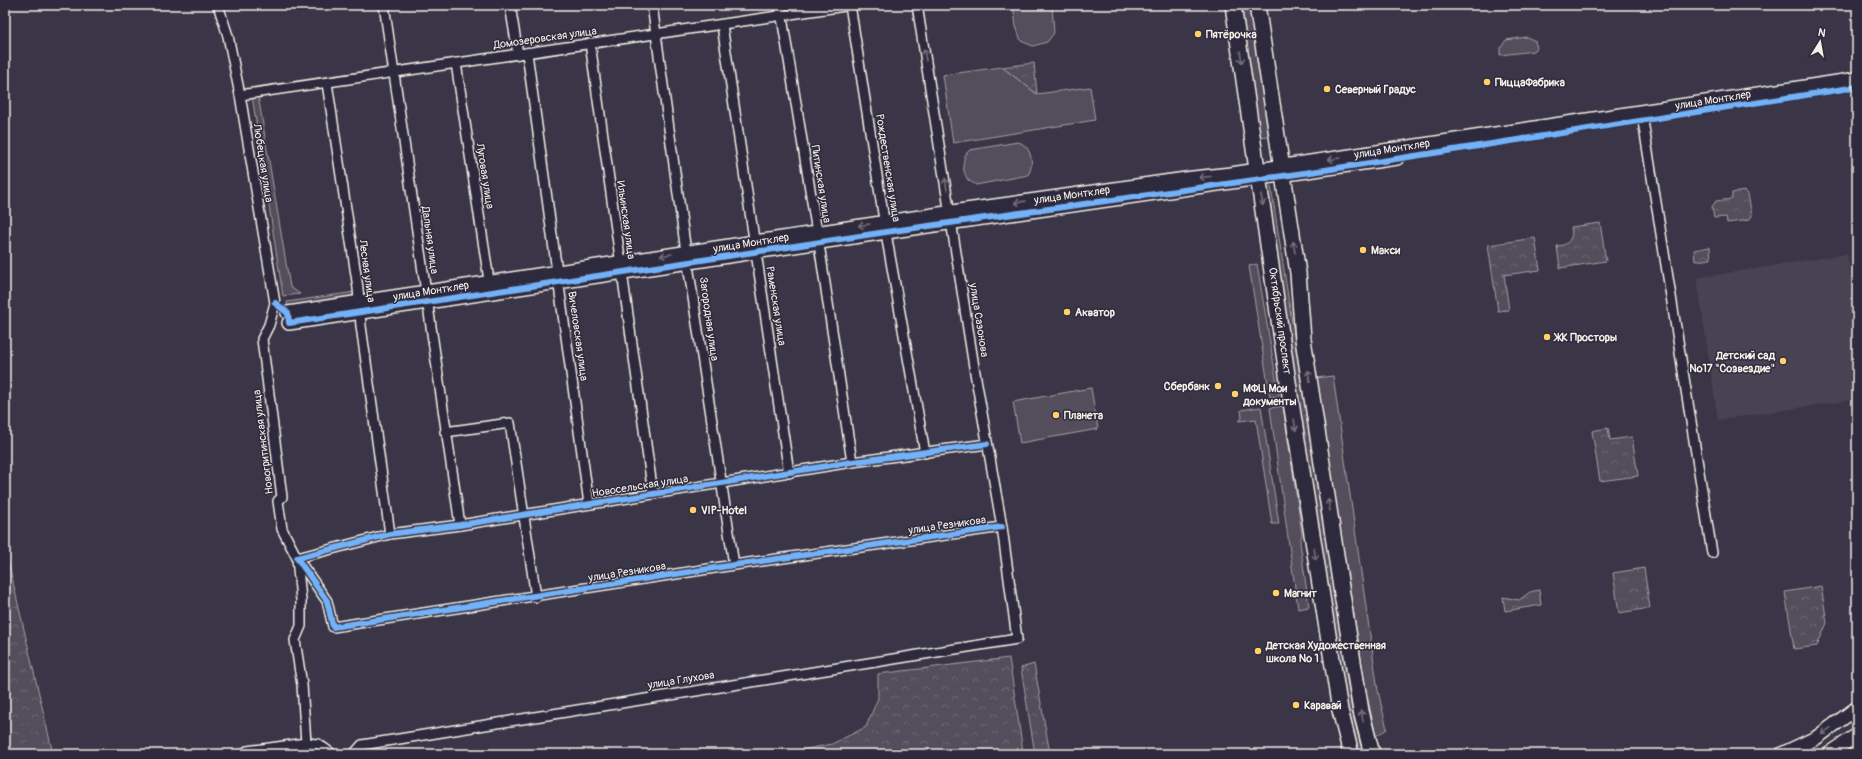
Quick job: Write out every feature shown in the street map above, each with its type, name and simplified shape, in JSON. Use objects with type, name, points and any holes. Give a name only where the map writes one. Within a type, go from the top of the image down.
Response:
[{"type":"main road","name":"Октябрьский проспект","points":[[1233,5],[1291,402],[1338,695],[1351,754]]},
{"type":"main road","name":"Октябрьский проспект","points":[[1257,5],[1298,273],[1303,339],[1361,711],[1372,754]]},
{"type":"street","name":"Любецкая улица","points":[[218,5],[228,36],[240,95],[275,303],[268,325]]},
{"type":"street","name":"Дальняя улица","points":[[384,5],[445,432],[460,525]]},
{"type":"street","name":"Вичеловская улица","points":[[510,5],[522,53],[558,277],[589,504]]},
{"type":"street","name":"Загородная улица","points":[[652,5],[687,257],[734,565]]},
{"type":"street","name":"Питинская улица","points":[[780,5],[818,237],[852,462]]},
{"type":"street","name":"Домозеровская улица","points":[[240,95],[851,5]]},
{"type":"street","name":"Рождественская улица","points":[[851,5],[885,227],[925,453]]},
{"type":"street","name":"улица Сазонова","points":[[917,5],[1002,527],[1017,639]]},
{"type":"street","name":"Раменская улица","points":[[722,24],[789,473]]},
{"type":"street","name":"Ильинская улица","points":[[590,43],[653,494]]},
{"type":"street","name":"Луговая улица","points":[[456,63],[490,287]]},
{"type":"street","name":"улица Монтклер","points":[[1283,171],[1857,80]]},
{"type":"street","name":"Лесная улица","points":[[327,83],[360,307],[390,534]]},
{"type":"street","name":"улица Монтклер","points":[[289,318],[951,217],[1192,178],[1283,171],[1643,121],[1857,88]]},
{"type":"street","points":[[1643,121],[1712,553]]},
{"type":"street","points":[[275,303],[289,318]]},
{"type":"street","name":"Новогритинская улица","points":[[268,325],[262,339],[282,497],[278,501],[282,529],[297,558],[301,600],[301,626],[295,640],[302,685],[306,743]]},
{"type":"street","points":[[445,432],[510,424],[536,596]]},
{"type":"street","name":"Новосельская улица","points":[[297,558],[390,534],[460,525],[852,462],[988,444]]},
{"type":"street","name":"улица Резникова","points":[[297,558],[327,601],[333,626],[734,565],[1002,527]]},
{"type":"street","name":"улица Глухова","points":[[354,754],[362,745],[1017,639]]},
{"type":"street","points":[[1782,754],[1816,738],[1857,708]]},
{"type":"street","points":[[1829,754],[1857,735]]},
{"type":"street","points":[[246,754],[247,751],[306,743],[318,744],[332,754]]},
{"type":"shaded area","name":"Детский сад №17 \"Созвездие\"","points":[[1847,254],[1857,323],[1857,399],[1718,420],[1697,278]]},
{"type":"green space","points":[[1013,5],[1052,5],[1054,33],[1047,42],[1033,46],[1021,41],[1016,26]]},
{"type":"green space","points":[[1240,5],[1249,5],[1269,136],[1260,137]]},
{"type":"green space","points":[[1527,37],[1535,41],[1537,48],[1534,51],[1500,55],[1500,49],[1506,40]]},
{"type":"green space","points":[[1034,63],[1037,94],[1002,67]]},
{"type":"green space","points":[[1002,67],[1037,94],[1090,87],[1095,120],[953,143],[943,75]]},
{"type":"green space","points":[[258,95],[290,287],[300,294],[283,296],[252,96]]},
{"type":"green space","points":[[1018,142],[1029,151],[1031,166],[1028,175],[976,185],[968,180],[963,164],[965,156],[970,150]]},
{"type":"green space","points":[[1271,186],[1352,712],[1363,754],[1355,754],[1344,711],[1264,187]]},
{"type":"green space","points":[[1745,191],[1748,194],[1752,216],[1749,220],[1727,223],[1726,217],[1714,218],[1712,207],[1716,201],[1732,199],[1732,193]]},
{"type":"green space","points":[[1600,223],[1606,261],[1560,268],[1557,246],[1564,245],[1569,241],[1572,235],[1571,227]]},
{"type":"green space","points":[[1535,238],[1540,270],[1504,275],[1509,310],[1498,311],[1488,245]]},
{"type":"green space","points":[[1710,247],[1711,259],[1695,261],[1694,250]]},
{"type":"green space","points":[[1257,264],[1279,396],[1270,397],[1249,266]]},
{"type":"green space","points":[[355,292],[353,299],[288,309],[287,302]]},
{"type":"green space","points":[[1333,376],[1378,691],[1387,729],[1376,736],[1366,691],[1316,378]]},
{"type":"green space","name":"Планета","points":[[1091,388],[1098,429],[1020,443],[1013,402]]},
{"type":"green space","points":[[1283,406],[1302,534],[1300,542],[1309,607],[1298,609],[1270,408]]},
{"type":"green space","points":[[1261,407],[1279,524],[1272,524],[1256,419],[1239,421],[1242,418],[1241,410]]},
{"type":"green space","points":[[1608,428],[1610,440],[1632,437],[1638,476],[1600,481],[1592,431]]},
{"type":"green space","points":[[5,548],[53,754],[5,754]]},
{"type":"green space","points":[[1644,568],[1650,608],[1619,613],[1613,573]]},
{"type":"green space","points":[[1821,586],[1827,623],[1817,646],[1794,649],[1785,592]]},
{"type":"green space","points":[[1539,590],[1541,605],[1505,611],[1503,597],[1519,600],[1530,592]]},
{"type":"green space","points":[[1009,658],[1023,752],[1013,754],[793,754],[793,752],[832,744],[866,727],[878,698],[878,674]]},
{"type":"green space","points":[[1034,664],[1050,754],[1035,754],[1021,668]]},
{"type":"cycle path","points":[[275,303],[288,313],[289,323],[886,232],[1325,170],[1857,87]]},
{"type":"cycle path","points":[[987,444],[852,462],[460,525],[390,534],[297,558],[327,601],[333,627],[734,565],[1002,527]]},
{"type":"place","name":"Пятёрочка","points":[[1198,34]]},
{"type":"place","name":"ПиццаФабрика","points":[[1487,82]]},
{"type":"place","name":"Северный Градус","points":[[1327,89]]},
{"type":"place","name":"Макси","points":[[1363,250]]},
{"type":"place","name":"Акватор","points":[[1067,312]]},
{"type":"place","name":"ЖК Просторы","points":[[1547,337]]},
{"type":"place","name":"Детский сад №17 \"Созвездие\"","points":[[1783,361]]},
{"type":"place","name":"Сбербанк","points":[[1218,386]]},
{"type":"place","name":"МФЦ Мои документы","points":[[1235,394]]},
{"type":"place","name":"Планета","points":[[1056,415]]},
{"type":"place","name":"VIP-Hotel","points":[[693,510]]},
{"type":"place","name":"Магнит","points":[[1276,593]]},
{"type":"place","name":"Детская Художественная школа № 1","points":[[1258,651]]},
{"type":"place","name":"Каравай","points":[[1296,705]]}]
